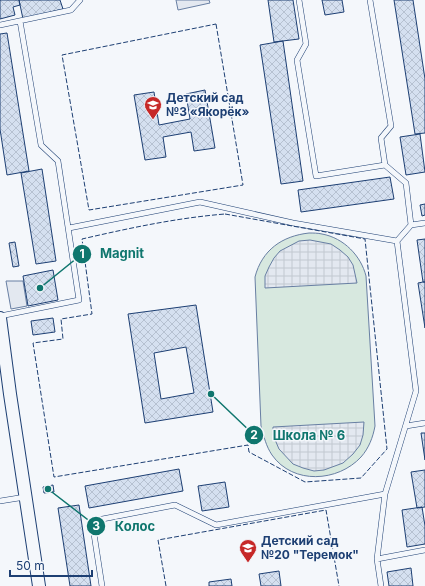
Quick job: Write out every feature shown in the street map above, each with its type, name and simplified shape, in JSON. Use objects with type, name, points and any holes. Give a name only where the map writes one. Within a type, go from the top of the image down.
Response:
[{"type":"street","points":[[0,317],[7,383],[39,586]]},
{"type":"lane","points":[[0,25],[71,10],[80,0]]},
{"type":"lane","points":[[299,0],[306,44],[297,60],[316,176],[385,165]]},
{"type":"lane","points":[[370,0],[391,126],[381,138],[385,165],[406,183],[411,225]]},
{"type":"lane","points":[[0,317],[79,300],[58,161],[41,145],[20,21]]},
{"type":"lane","points":[[69,228],[200,202],[293,223],[397,242]]},
{"type":"lane","points":[[381,586],[377,559],[385,494],[416,391],[397,242],[411,225],[425,223]]},
{"type":"lane","points":[[406,426],[425,423]]},
{"type":"lane","points":[[102,586],[92,521],[175,505],[216,525],[385,494]]},
{"type":"lane","points":[[0,501],[26,496]]},
{"type":"lane","points":[[377,559],[425,550]]},
{"type":"shaded area","points":[[176,0],[209,0],[210,3],[178,10]]},
{"type":"shaded area","points":[[309,233],[319,233],[337,239],[356,255],[364,269],[366,276],[375,426],[372,438],[361,457],[340,471],[316,477],[303,475],[281,465],[272,455],[264,438],[261,426],[255,277],[258,267],[274,246],[290,237]]},
{"type":"shaded area","points":[[310,240],[331,244],[348,257],[353,265],[357,283],[265,288],[265,276],[274,258],[280,251],[299,241]]},
{"type":"shaded area","points":[[6,281],[23,281],[27,306],[11,309]]},
{"type":"shaded area","points":[[364,422],[363,435],[360,445],[353,454],[343,463],[324,470],[314,471],[293,464],[279,449],[273,435],[273,427]]},
{"type":"building","points":[[0,0],[19,0],[20,5],[13,7],[15,15],[0,19]]},
{"type":"building","points":[[19,0],[60,0],[63,9],[23,19]]},
{"type":"building","points":[[268,0],[293,0],[299,39],[274,42]]},
{"type":"building","points":[[322,0],[342,0],[344,12],[325,15]]},
{"type":"building","points":[[394,0],[413,0],[425,79],[425,133],[415,134]]},
{"type":"building","points":[[7,33],[29,171],[7,175],[0,129],[0,34]]},
{"type":"building","points":[[283,41],[303,181],[281,184],[260,45]]},
{"type":"building","points":[[205,90],[215,148],[194,151],[191,132],[163,137],[166,157],[145,160],[134,95],[154,92],[159,125],[190,119],[186,94]]},
{"type":"building","points":[[420,134],[425,172],[406,175],[400,137]]},
{"type":"building","points":[[42,169],[56,261],[36,264],[21,173]]},
{"type":"building","points":[[390,177],[394,199],[301,212],[298,190]]},
{"type":"building","points":[[425,204],[425,215],[422,216],[420,205]]},
{"type":"building","points":[[425,239],[425,282],[423,282],[417,240]]},
{"type":"building","points":[[15,242],[19,266],[13,267],[9,243]]},
{"type":"building","points":[[53,270],[58,300],[28,306],[23,276]]},
{"type":"building","points":[[425,282],[425,328],[418,283]]},
{"type":"building","points":[[196,305],[213,412],[145,423],[128,314]],"holes":[[[186,347],[194,393],[161,399],[154,353]]]},
{"type":"building","points":[[53,318],[55,332],[33,335],[31,321]]},
{"type":"building","points":[[421,433],[425,433],[425,460]]},
{"type":"building","points":[[179,469],[183,491],[89,508],[85,486]]},
{"type":"building","points":[[425,470],[425,507],[417,508],[411,472]]},
{"type":"building","points":[[225,482],[229,507],[202,511],[198,486]]},
{"type":"building","points":[[53,485],[54,492],[44,493],[43,487]]},
{"type":"building","points":[[79,505],[91,586],[70,586],[58,508]]},
{"type":"building","points":[[422,507],[425,526],[425,544],[407,547],[402,510]]},
{"type":"building","points":[[411,568],[413,586],[389,586],[387,572]]},
{"type":"building","points":[[279,571],[281,586],[261,586],[259,574]]},
{"type":"building","points":[[231,579],[232,586],[209,586],[209,582]]},
{"type":"fence","points":[[216,24],[243,185],[89,210],[62,55],[216,24]]},
{"type":"fence","points":[[225,214],[365,239],[387,449],[361,478],[305,482],[249,452],[248,445],[54,477],[33,343],[63,339],[61,319],[92,314],[82,239],[135,227],[225,214]]},
{"type":"fence","points":[[166,586],[158,540],[326,510],[339,586]]},
{"type":"place","name":"Детский сад №3 «Якорёк»","points":[[153,120]]},
{"type":"place","name":"Magnit","points":[[40,288]]},
{"type":"place","name":"Школа № 6","points":[[211,394]]},
{"type":"place","name":"Колос","points":[[48,489]]},
{"type":"place","name":"Детский сад №20 \"Теремок\"","points":[[248,563]]}]
